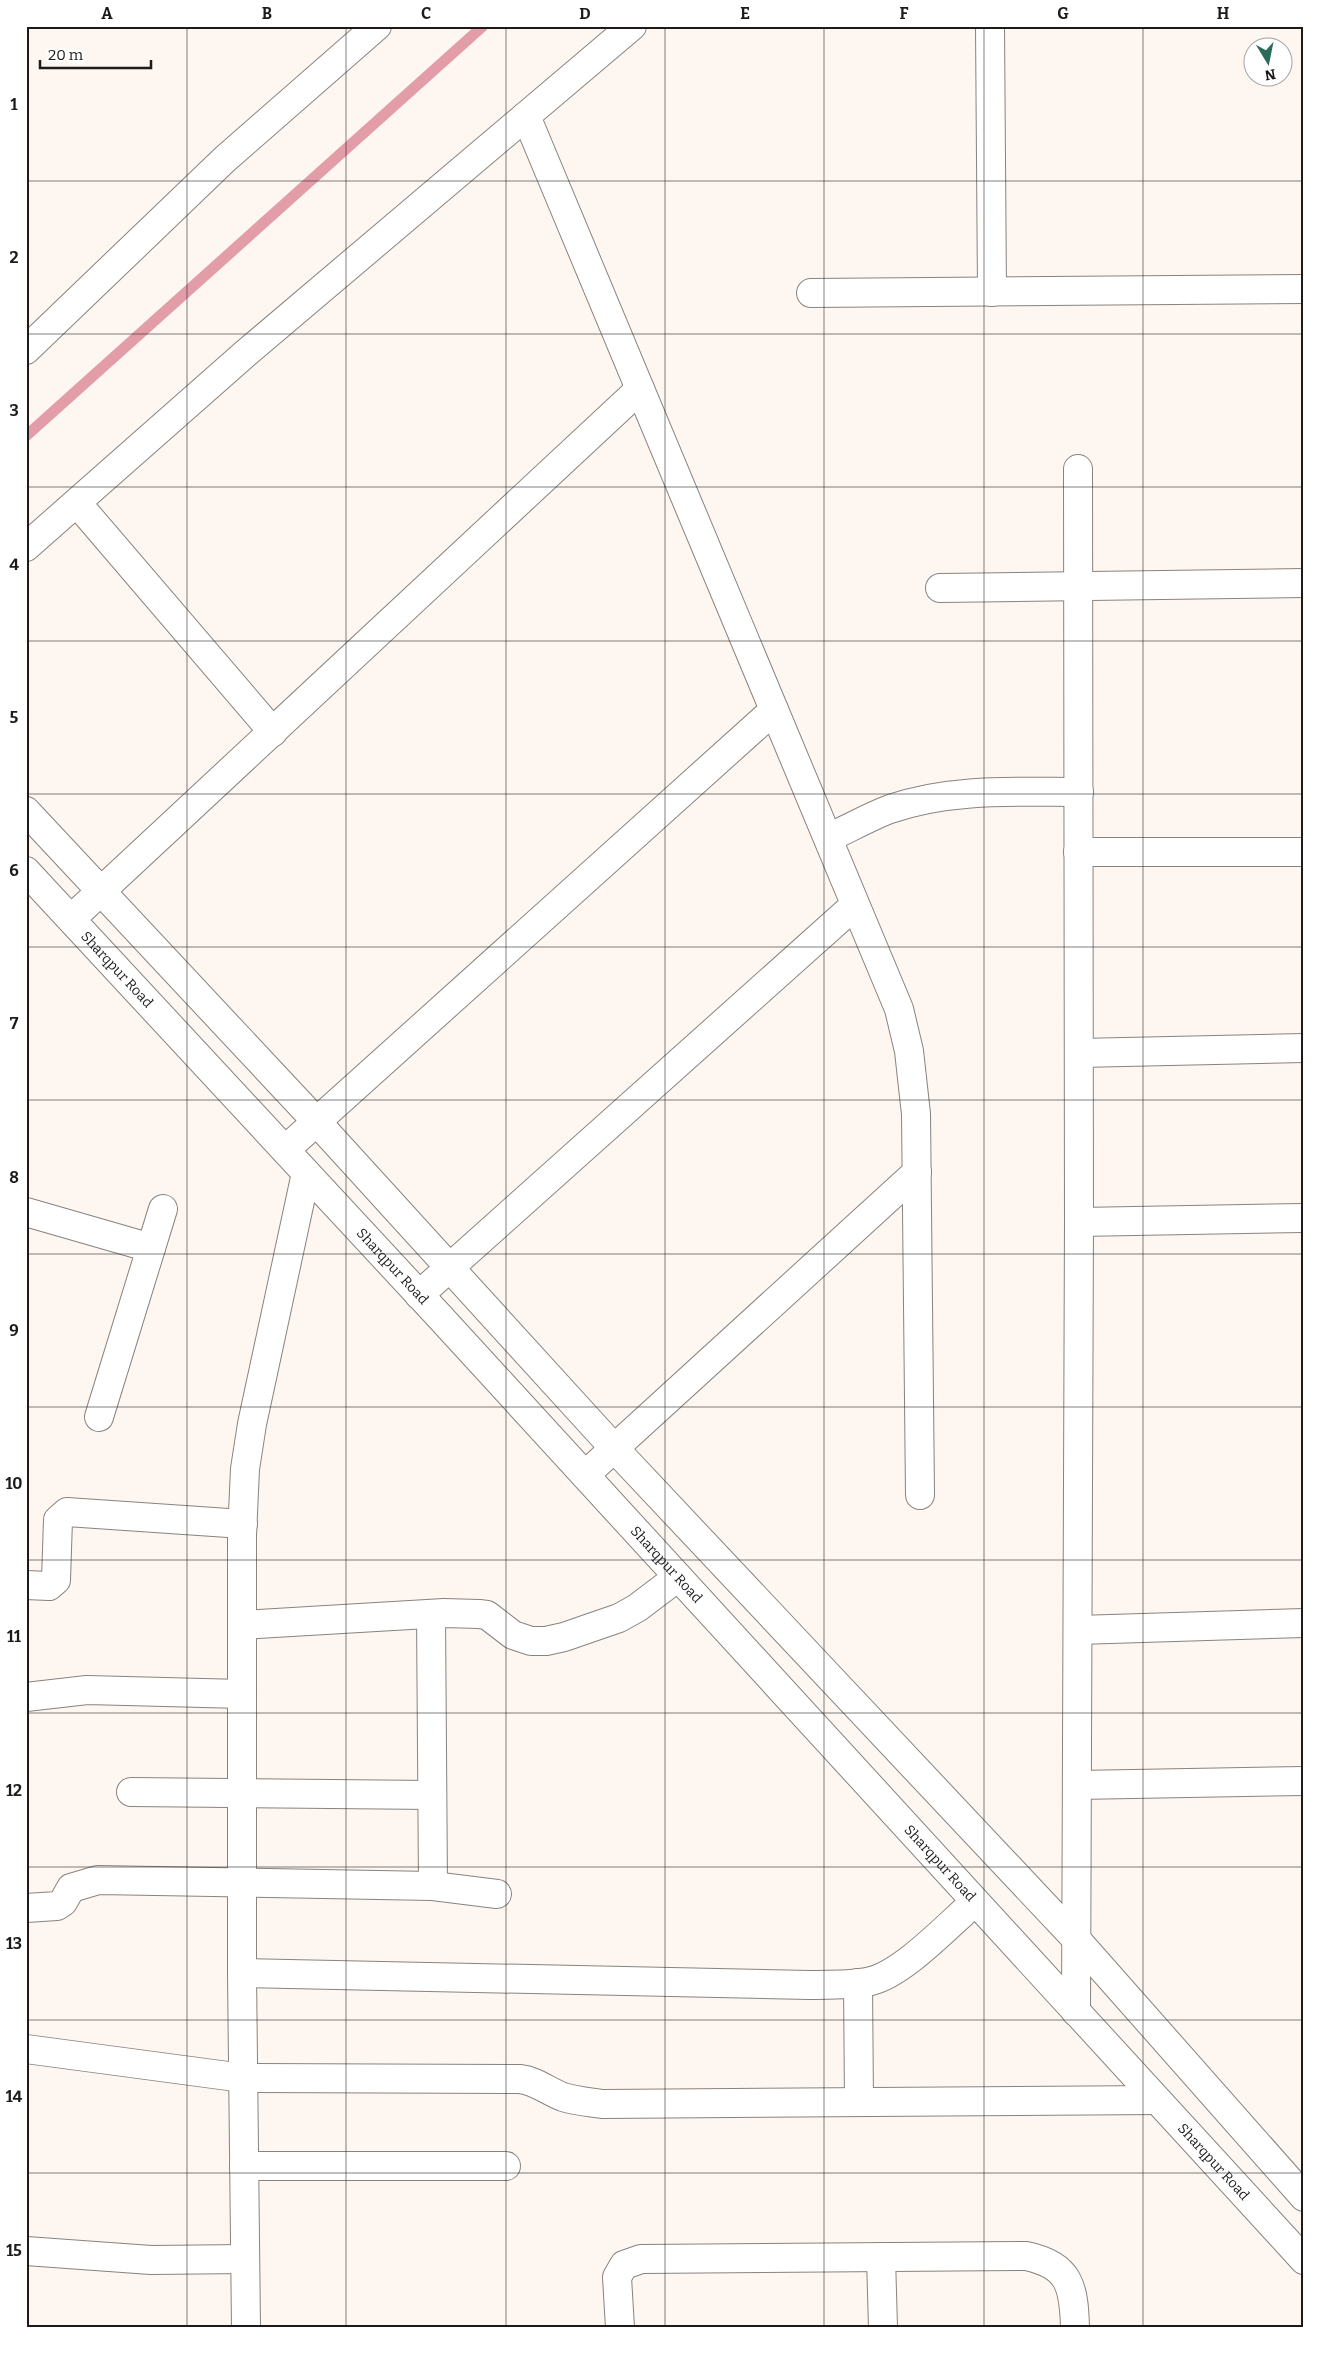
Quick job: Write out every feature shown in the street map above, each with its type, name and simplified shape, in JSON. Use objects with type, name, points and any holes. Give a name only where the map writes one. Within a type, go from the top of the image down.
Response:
[{"type":"street","points":[[26,350],[225,159],[377,26]]},
{"type":"street","points":[[26,547],[246,353],[632,26]]},
{"type":"street","points":[[990,26],[992,292]]},
{"type":"street","points":[[526,116],[899,1009],[909,1051],[916,1114],[920,1495]]},
{"type":"street","points":[[811,293],[1304,289]]},
{"type":"street","points":[[71,919],[640,390]]},
{"type":"street","points":[[1076,2012],[1079,1222],[1078,469]]},
{"type":"street","points":[[77,503],[273,732]]},
{"type":"street","points":[[940,588],[1304,583]]},
{"type":"street","points":[[285,1150],[774,710]]},
{"type":"street","points":[[828,838],[888,810],[947,795],[983,792],[1079,792]]},
{"type":"street","points":[[26,811],[316,1121],[614,1448],[1076,1939],[1304,2197]]},
{"type":"street","points":[[1078,852],[1304,852]]},
{"type":"street","name":"Sharqpur Road","points":[[30,883],[71,919],[285,1150],[1304,2260]]},
{"type":"street","points":[[419,1295],[855,904]]},
{"type":"street","points":[[1079,1053],[1304,1048]]},
{"type":"street","points":[[585,1475],[917,1172]]},
{"type":"street","points":[[246,2328],[242,1973],[242,1625],[245,1468],[252,1424],[306,1173]]},
{"type":"street","points":[[99,1417],[163,1209]]},
{"type":"street","points":[[26,1212],[151,1248]]},
{"type":"street","points":[[1079,1222],[1304,1218]]},
{"type":"street","points":[[26,1585],[44,1587],[52,1585],[56,1580],[58,1520],[67,1512],[243,1524]]},
{"type":"street","points":[[242,1625],[431,1614],[488,1615],[513,1635],[531,1641],[546,1641],[564,1637],[619,1618],[637,1608],[678,1577]]},
{"type":"street","points":[[431,1614],[433,1886]]},
{"type":"street","points":[[1078,1630],[1304,1623]]},
{"type":"street","points":[[26,1696],[87,1690],[242,1694]]},
{"type":"street","points":[[1077,1785],[1304,1781]]},
{"type":"street","points":[[131,1792],[432,1795]]},
{"type":"street","points":[[26,1908],[57,1906],[63,1902],[71,1888],[78,1884],[98,1880],[433,1886],[497,1894]]},
{"type":"street","points":[[242,1973],[810,1985],[858,1983],[880,1978],[902,1965],[975,1902]]},
{"type":"street","points":[[858,1983],[859,2102]]},
{"type":"street","points":[[26,2049],[243,2078],[520,2079],[532,2081],[578,2102],[602,2104],[1157,2100]]},
{"type":"street","points":[[244,2166],[506,2166]]},
{"type":"street","points":[[26,2251],[151,2260],[245,2259]]},
{"type":"street","points":[[881,2256],[883,2328]]},
{"type":"street","points":[[620,2328],[616,2278],[624,2265],[641,2259],[881,2256],[1026,2256],[1039,2259],[1061,2271],[1067,2279],[1074,2305],[1075,2328]]},
{"type":"waterway","points":[[26,436],[483,26]]}]
